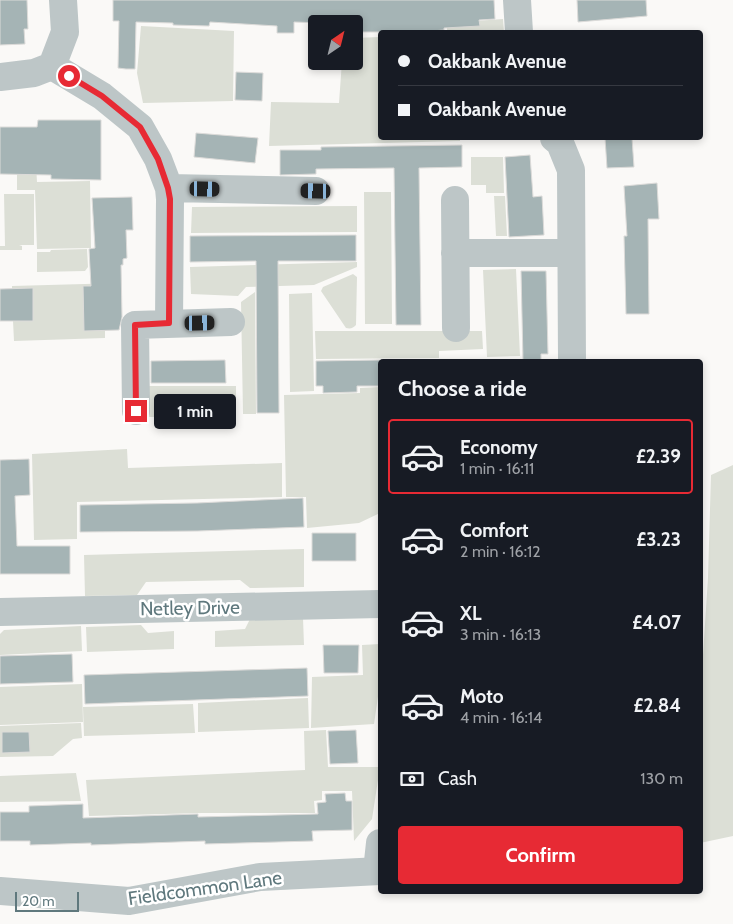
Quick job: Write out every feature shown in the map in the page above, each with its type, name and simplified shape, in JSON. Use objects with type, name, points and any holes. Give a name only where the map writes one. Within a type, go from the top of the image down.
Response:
[{"type":"street","points":[[0,77],[34,73],[52,66],[65,32],[63,0]]},
{"type":"street","points":[[517,0],[520,30]]},
{"type":"street","points":[[52,66],[102,96],[140,127],[158,159],[168,188],[169,323]]},
{"type":"street","points":[[556,140],[560,143],[571,170],[572,359]]},
{"type":"street","points":[[168,188],[316,191]]},
{"type":"street","points":[[455,200],[456,328]]},
{"type":"street","points":[[455,253],[571,253]]},
{"type":"street","points":[[136,411],[135,325],[231,322]]},
{"type":"street","name":"Netley Drive","points":[[0,612],[378,604]]},
{"type":"street","name":"Fieldcommon Lane","points":[[0,891],[129,901],[260,877],[378,871]]},
{"type":"shaded area","points":[[503,19],[504,30],[447,30],[447,23]]},
{"type":"shaded area","points":[[141,26],[234,31],[233,101],[143,103],[137,73]]},
{"type":"shaded area","points":[[378,37],[378,140],[460,141],[269,146],[271,102],[339,103],[341,70],[363,70],[363,38]]},
{"type":"shaded area","points":[[471,157],[503,157],[504,193],[486,193],[486,185],[471,185]]},
{"type":"shaded area","points":[[17,165],[36,165],[37,182],[90,181],[91,248],[37,249],[35,190],[17,190]]},
{"type":"shaded area","points":[[364,192],[391,192],[392,324],[365,324]]},
{"type":"shaded area","points":[[4,194],[34,194],[34,245],[19,245],[22,246],[22,250],[0,250],[0,246],[5,246]]},
{"type":"shaded area","points":[[494,196],[505,196],[507,236],[496,236]]},
{"type":"shaded area","points":[[357,206],[357,232],[191,233],[192,207]]},
{"type":"shaded area","points":[[87,249],[88,267],[85,271],[37,272],[37,252]]},
{"type":"shaded area","points":[[357,262],[357,267],[314,285],[246,287],[238,296],[191,294],[190,267]]},
{"type":"shaded area","points":[[516,269],[520,356],[487,357],[483,270]]},
{"type":"shaded area","points":[[353,274],[357,277],[356,325],[352,328],[346,328],[321,291],[323,287]]},
{"type":"shaded area","points":[[121,283],[121,286],[83,287],[84,330],[105,330],[105,338],[14,341],[13,321],[33,321],[33,289],[12,289],[12,286]]},
{"type":"shaded area","points":[[255,292],[256,414],[243,414],[241,302]]},
{"type":"shaded area","points":[[312,293],[314,391],[290,392],[289,294]]},
{"type":"shaded area","points":[[315,331],[482,331],[483,349],[439,351],[439,358],[316,359]]},
{"type":"shaded area","points":[[146,386],[236,386],[236,417],[147,417]]},
{"type":"shaded area","points":[[378,387],[378,514],[359,523],[307,528],[306,497],[286,497],[284,395],[360,393],[360,388]]},
{"type":"shaded area","points":[[127,449],[128,468],[282,463],[282,497],[77,502],[77,539],[34,540],[32,454]]},
{"type":"shaded area","points":[[733,465],[733,836],[703,842],[703,655],[708,578],[711,475]]},
{"type":"shaded area","points":[[304,549],[304,587],[250,588],[240,580],[146,582],[137,595],[85,596],[84,555]]},
{"type":"shaded area","points":[[303,618],[304,645],[215,647],[215,631],[245,629],[250,619]]},
{"type":"shaded area","points":[[141,625],[148,633],[174,631],[174,649],[87,652],[86,627]]},
{"type":"shaded area","points":[[81,626],[82,651],[0,655],[0,634],[4,630]]},
{"type":"shaded area","points":[[378,644],[378,697],[374,724],[311,728],[312,677],[363,675],[362,645]]},
{"type":"shaded area","points":[[82,684],[83,722],[0,725],[0,687]]},
{"type":"shaded area","points":[[308,698],[309,728],[198,732],[198,703]]},
{"type":"shaded area","points":[[193,704],[195,733],[84,736],[83,707]]},
{"type":"shaded area","points":[[81,723],[82,738],[73,739],[53,756],[0,757],[0,726]],"holes":[[[29,732],[29,752],[3,753],[2,733]]]},
{"type":"shaded area","points":[[326,730],[328,767],[378,767],[372,819],[354,841],[352,791],[322,791],[322,800],[314,801],[315,813],[89,816],[86,780],[305,770],[304,731]]},
{"type":"shaded area","points":[[76,773],[81,801],[0,802],[0,776]]},
{"type":"building","points":[[0,0],[27,0],[28,29],[24,29],[25,44],[0,45]]},
{"type":"building","points":[[113,0],[494,0],[495,19],[479,20],[480,26],[444,28],[444,30],[378,30],[378,32],[363,32],[363,15],[308,15],[308,22],[294,22],[294,33],[277,33],[277,26],[210,22],[209,26],[136,22],[135,69],[118,68],[119,21],[113,21]]},
{"type":"building","points":[[577,0],[646,0],[647,16],[578,22]]},
{"type":"building","points":[[236,72],[263,73],[262,101],[235,100]]},
{"type":"building","points":[[38,120],[101,120],[101,180],[51,179],[51,175],[0,174],[0,127],[37,127]]},
{"type":"building","points":[[196,133],[258,138],[255,163],[194,157]]},
{"type":"building","points":[[605,140],[632,140],[634,167],[607,168]]},
{"type":"building","points":[[462,145],[462,167],[419,168],[421,325],[396,325],[394,168],[316,169],[316,174],[280,175],[280,150],[321,150],[321,147]]},
{"type":"building","points":[[530,155],[533,197],[542,196],[544,235],[509,237],[505,157]]},
{"type":"building","points":[[657,183],[659,219],[648,219],[649,314],[626,314],[624,236],[627,236],[624,186]]},
{"type":"building","points":[[132,197],[133,230],[126,230],[127,258],[123,259],[123,265],[121,265],[122,317],[119,330],[84,331],[83,286],[91,286],[89,249],[95,248],[92,198]]},
{"type":"building","points":[[356,235],[356,261],[278,261],[279,413],[257,413],[256,261],[190,262],[190,236]]},
{"type":"building","points":[[521,271],[546,271],[548,354],[541,354],[541,359],[523,359]]},
{"type":"building","points":[[33,288],[33,321],[0,321],[0,289]]},
{"type":"building","points":[[225,360],[226,383],[151,383],[151,361]]},
{"type":"building","points":[[378,360],[378,386],[357,386],[357,392],[323,393],[323,386],[316,386],[316,361]]},
{"type":"building","points":[[29,459],[30,495],[15,496],[17,546],[70,546],[70,574],[0,574],[0,460]]},
{"type":"building","points":[[303,498],[304,527],[198,531],[80,532],[80,505],[197,503]]},
{"type":"building","points":[[312,533],[356,533],[356,561],[312,561]]},
{"type":"building","points":[[323,645],[359,645],[358,673],[324,673]]},
{"type":"building","points":[[72,654],[73,682],[0,684],[0,656]]},
{"type":"building","points":[[307,668],[308,696],[85,704],[84,675]]},
{"type":"building","points":[[356,730],[358,763],[330,764],[328,731]]},
{"type":"building","points":[[2,732],[29,732],[30,752],[2,753]]},
{"type":"building","points":[[345,793],[346,801],[352,801],[352,830],[312,831],[313,841],[205,844],[205,841],[30,845],[30,841],[0,841],[0,812],[29,812],[29,806],[83,804],[83,818],[198,814],[198,817],[318,814],[317,803],[326,802],[325,794]]},
{"type":"route","points":[[69,76],[102,96],[140,127],[158,159],[168,188],[170,199],[169,323],[135,325],[136,411]]}]
